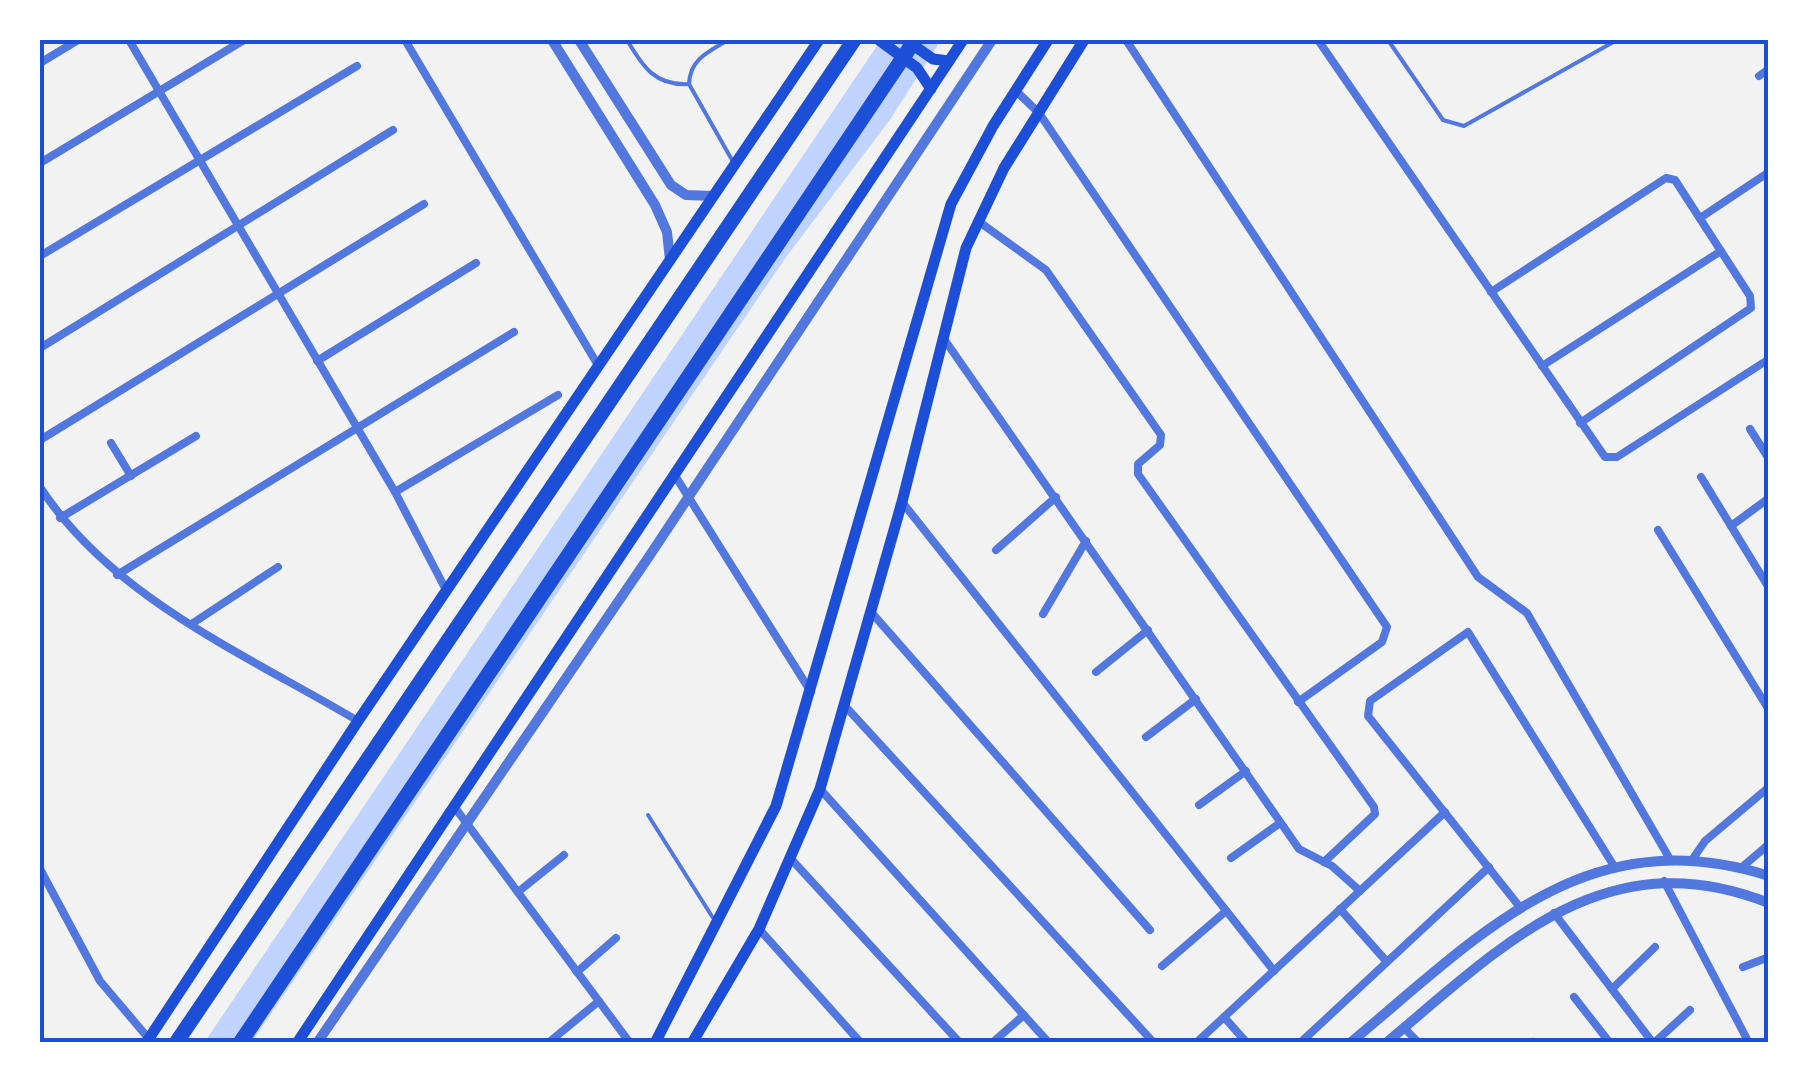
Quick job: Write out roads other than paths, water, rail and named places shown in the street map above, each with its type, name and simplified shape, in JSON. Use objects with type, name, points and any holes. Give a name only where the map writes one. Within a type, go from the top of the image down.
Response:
[{"type":"highway","points":[[176,1043],[854,40]]},
{"type":"highway","points":[[240,1043],[915,40]]},
{"type":"main road","points":[[148,1041],[358,721],[819,40]]},
{"type":"main road","points":[[878,40],[917,68],[931,89]]},
{"type":"main road","points":[[906,40],[933,58],[949,61]]},
{"type":"main road","points":[[296,1043],[456,809],[963,40]]},
{"type":"main road","points":[[655,1043],[758,849],[776,806],[939,236],[964,176],[1048,40]]},
{"type":"main road","points":[[692,1043],[760,930],[820,789],[902,502],[941,335],[978,220],[1084,40]]},
{"type":"street","points":[[40,63],[78,40]]},
{"type":"street","points":[[129,40],[395,492],[446,590]]},
{"type":"street","points":[[40,163],[244,40]]},
{"type":"street","points":[[405,40],[599,366]]},
{"type":"street","points":[[552,40],[660,214],[670,260]]},
{"type":"street","points":[[579,40],[671,185],[686,195],[713,196]]},
{"type":"street","points":[[317,1043],[468,824],[992,40]]},
{"type":"street","points":[[1126,40],[1478,577],[1518,602],[1672,861]]},
{"type":"street","points":[[1318,40],[1600,453],[1617,458],[1769,358]]},
{"type":"street","points":[[40,256],[356,66]]},
{"type":"street","points":[[1758,76],[1769,69]]},
{"type":"street","points":[[1015,90],[1039,113],[1387,627],[1382,642],[1298,702]]},
{"type":"street","points":[[40,348],[393,130]]},
{"type":"street","points":[[620,149],[638,135]]},
{"type":"street","points":[[1700,218],[1769,172]]},
{"type":"street","points":[[1491,292],[1666,178],[1675,180],[1750,296],[1747,313],[1580,423]]},
{"type":"street","points":[[40,440],[424,204]]},
{"type":"street","points":[[978,220],[1046,270],[1161,435],[1160,445],[1138,464],[1138,474],[1375,809],[1324,862]]},
{"type":"street","points":[[1542,366],[1721,251]]},
{"type":"street","points":[[317,360],[476,263]]},
{"type":"street","points":[[118,575],[514,332]]},
{"type":"street","points":[[941,335],[1280,823],[1304,854],[1324,862],[1360,891]]},
{"type":"street","points":[[395,492],[558,395]]},
{"type":"street","points":[[1750,429],[1769,459]]},
{"type":"street","points":[[60,518],[196,436]]},
{"type":"street","points":[[111,442],[131,476]]},
{"type":"street","points":[[674,474],[811,692]]},
{"type":"street","points":[[1700,476],[1769,588]]},
{"type":"street","points":[[40,487],[60,518],[118,575],[358,721]]},
{"type":"street","points":[[996,550],[1056,498]]},
{"type":"street","points":[[1731,526],[1769,498]]},
{"type":"street","points":[[902,502],[1274,971]]},
{"type":"street","points":[[1658,530],[1769,710]]},
{"type":"street","points":[[1043,614],[1086,540]]},
{"type":"street","points":[[194,623],[278,567]]},
{"type":"street","points":[[871,612],[1150,930]]},
{"type":"street","points":[[1096,672],[1148,630]]},
{"type":"street","points":[[1519,906],[1368,716],[1370,701],[1468,632],[1614,866]]},
{"type":"street","points":[[1146,737],[1196,699]]},
{"type":"street","points":[[846,706],[1154,1043]]},
{"type":"street","points":[[1199,805],[1246,771]]},
{"type":"street","points":[[1692,860],[1705,841],[1769,787]]},
{"type":"street","points":[[820,789],[1049,1043]]},
{"type":"street","points":[[456,809],[630,1043]]},
{"type":"street","points":[[1196,1043],[1445,812]]},
{"type":"street","points":[[1231,858],[1280,823]]},
{"type":"street","points":[[1741,868],[1769,844]]},
{"type":"street","points":[[518,892],[564,856]]},
{"type":"street","points":[[792,860],[960,1043]]},
{"type":"street","points":[[1350,1043],[1519,906],[1565,881],[1614,866],[1692,860],[1769,876]]},
{"type":"street","points":[[1300,1043],[1488,867]]},
{"type":"street","points":[[40,869],[100,981],[148,1041]]},
{"type":"street","points":[[1664,881],[1749,1043]]},
{"type":"street","points":[[1386,1043],[1524,930],[1589,896],[1664,881],[1706,884],[1769,903]]},
{"type":"street","points":[[1340,909],[1387,962]]},
{"type":"street","points":[[1162,966],[1226,911]]},
{"type":"street","points":[[1554,913],[1653,1043],[1690,1010]]},
{"type":"street","points":[[760,930],[861,1043]]},
{"type":"street","points":[[577,972],[616,938]]},
{"type":"street","points":[[1612,988],[1655,947]]},
{"type":"street","points":[[1744,966],[1769,956]]},
{"type":"street","points":[[1425,980],[1438,999]]},
{"type":"street","points":[[1574,997],[1610,1043]]},
{"type":"street","points":[[548,1043],[599,1001]]},
{"type":"street","points":[[992,1043],[1024,1016]]},
{"type":"street","points":[[1224,1017],[1247,1043]]},
{"type":"street","points":[[1404,1028],[1419,1043]]},
{"type":"lane","points":[[627,40],[647,72],[660,81],[689,84]]},
{"type":"lane","points":[[728,40],[697,59],[690,70],[689,84],[735,164]]},
{"type":"lane","points":[[1388,40],[1443,120],[1464,126],[1617,40]]},
{"type":"lane","points":[[648,814],[716,922]]},
{"type":"water","points":[[881,40],[941,40],[889,121],[786,257],[251,1043],[204,1043]]}]
